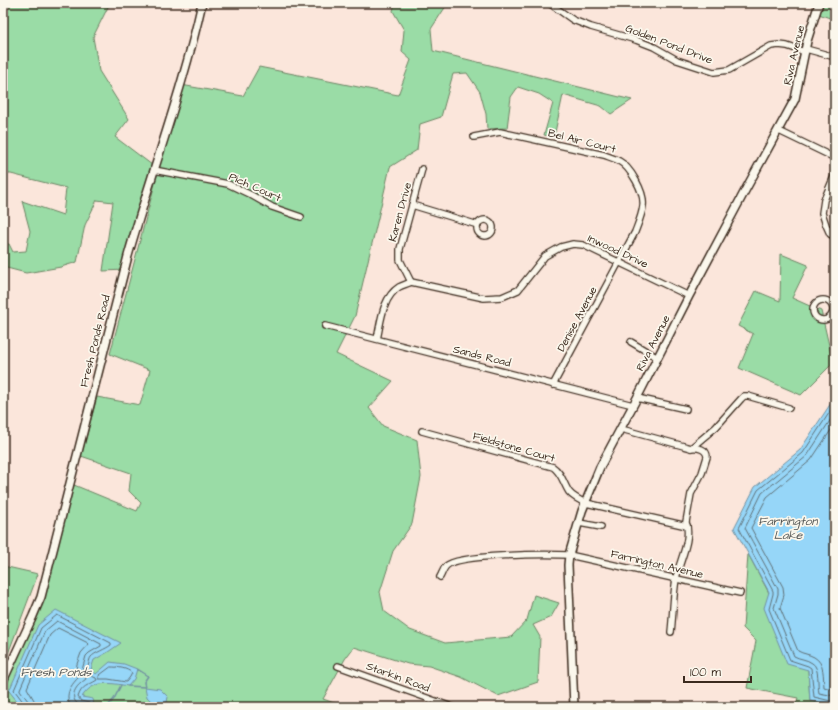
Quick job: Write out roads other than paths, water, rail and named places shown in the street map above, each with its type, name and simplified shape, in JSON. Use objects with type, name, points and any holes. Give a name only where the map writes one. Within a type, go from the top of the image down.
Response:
[{"type":"street","name":"Fresh Ponds Road","points":[[3,681],[34,616],[41,597],[137,225],[190,52],[202,3]]},
{"type":"street","name":"Golden Pond Drive","points":[[550,3],[573,20],[636,40],[654,47],[677,60],[714,72],[729,70],[771,46],[779,45],[835,57]]},
{"type":"street","name":"Riva Avenue","points":[[574,707],[568,565],[569,555],[579,523],[600,467],[689,296],[795,99],[807,41],[819,3]]},
{"type":"street","points":[[779,131],[835,158]]},
{"type":"street","name":"Bel Air Court","points":[[474,137],[500,132],[604,155],[620,161],[638,183],[644,204],[635,232],[619,262]]},
{"type":"street","name":"Karen Drive","points":[[411,282],[400,260],[400,249],[422,169]]},
{"type":"street","name":"Pich Court","points":[[154,170],[228,184],[251,195],[272,208],[301,217]]},
{"type":"street","points":[[835,174],[824,200],[822,213],[830,234],[835,238]]},
{"type":"street","points":[[412,205],[478,225]]},
{"type":"street","name":"Inwood Drive","points":[[411,282],[484,298],[502,297],[518,290],[545,256],[560,247],[573,244],[583,245],[689,296]]},
{"type":"street","name":"Denise Avenue","points":[[553,385],[619,262]]},
{"type":"street","points":[[377,339],[384,306],[390,295],[398,288],[411,282]]},
{"type":"street","name":"Sands Road","points":[[325,326],[633,405]]},
{"type":"street","points":[[631,342],[658,358]]},
{"type":"street","points":[[691,448],[716,427],[744,396],[789,408]]},
{"type":"street","points":[[637,398],[686,409]]},
{"type":"street","points":[[621,429],[691,448],[704,450],[708,457],[702,473],[691,494],[686,522],[687,538],[676,579],[671,632]]},
{"type":"street","name":"Fieldstone Court","points":[[422,432],[552,467],[561,475],[569,492],[576,498],[586,503],[687,526]]},
{"type":"street","points":[[579,523],[601,528]]},
{"type":"street","name":"Farrington Avenue","points":[[440,577],[446,566],[456,561],[476,558],[545,554],[569,555],[740,594]]},
{"type":"street","name":"Starkin Road","points":[[338,666],[452,707]]},
{"type":"water","name":"Farrington Lake","points":[[835,397],[835,706],[810,701],[808,670],[787,664],[764,608],[769,592],[734,528],[755,487],[800,450]]},
{"type":"water","name":"Fresh Ponds","points":[[56,610],[121,643],[94,660],[91,669],[96,674],[110,662],[124,664],[137,669],[134,679],[128,686],[109,683],[91,687],[82,697],[93,699],[94,707],[21,706],[9,691],[38,625]]},
{"type":"water","points":[[145,687],[160,689],[168,697],[166,707],[155,707],[155,705],[147,697]]},
{"type":"waterway","points":[[128,686],[145,687],[144,682],[148,676],[137,669]]},
{"type":"waterway","points":[[107,707],[114,699],[121,685]]}]
